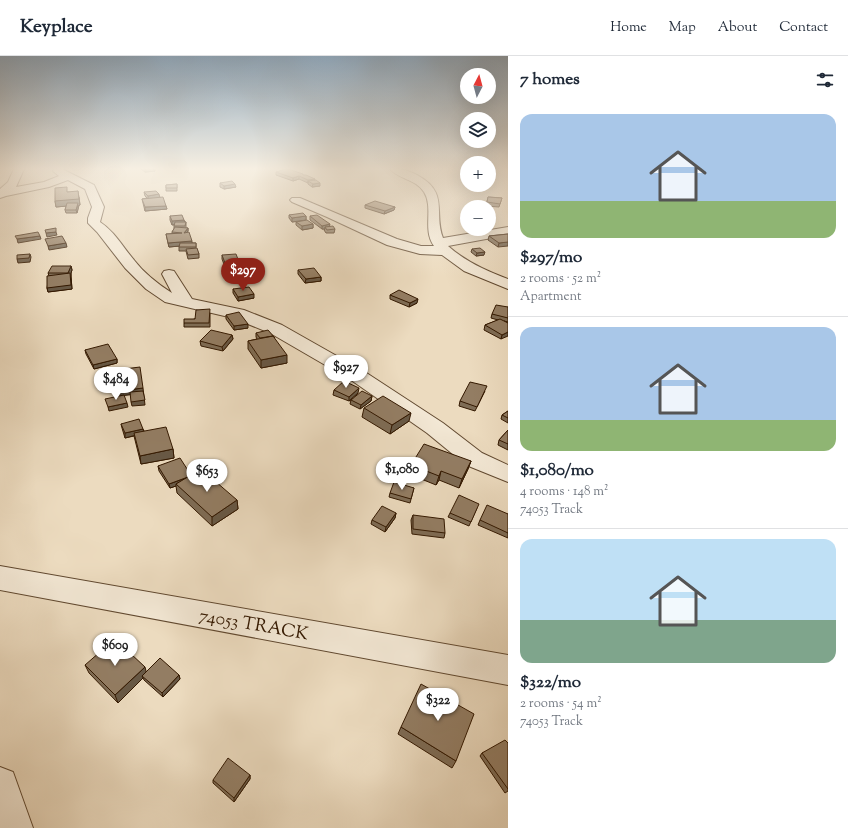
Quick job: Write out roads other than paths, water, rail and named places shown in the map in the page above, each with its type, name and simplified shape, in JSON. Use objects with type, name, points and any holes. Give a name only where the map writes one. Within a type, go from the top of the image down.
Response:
[{"type":"street","points":[[97,205],[94,223],[102,229],[130,265],[151,286],[171,299],[238,314],[276,329],[358,376],[436,428],[474,458],[508,474]]},
{"type":"street","points":[[309,205],[392,242],[420,250],[443,247],[508,230]]},
{"type":"street","points":[[434,205],[433,231],[443,247],[462,263],[508,284]]},
{"type":"street","points":[[169,274],[186,303]]},
{"type":"street","name":"74053 TRACK","points":[[0,578],[508,670]]},
{"type":"street","points":[[0,785],[14,828]]}]
